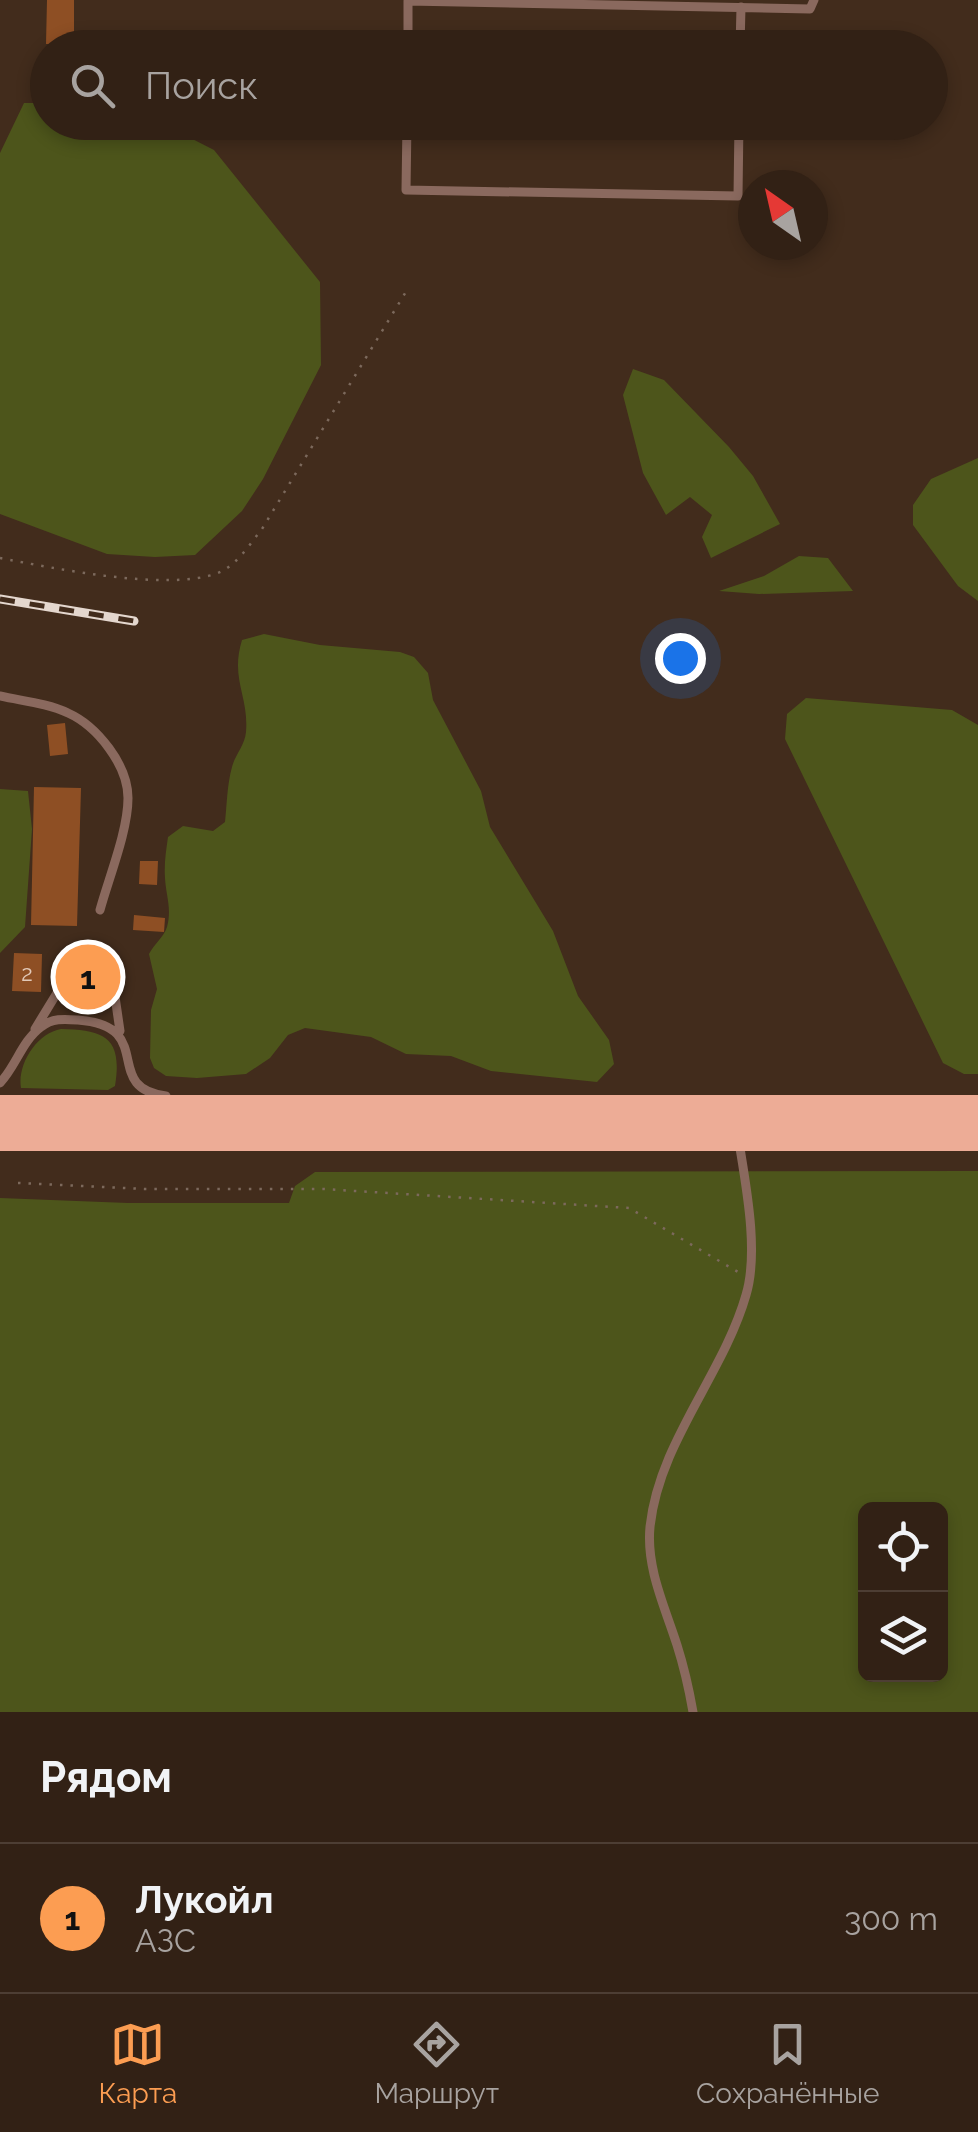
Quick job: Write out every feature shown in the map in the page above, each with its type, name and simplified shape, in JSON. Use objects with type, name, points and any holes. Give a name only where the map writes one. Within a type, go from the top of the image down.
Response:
[{"type":"highway","points":[[0,1109],[978,1109]]},
{"type":"highway","points":[[0,1137],[978,1137]]},
{"type":"lane","points":[[408,30],[408,1],[810,9],[814,0]]},
{"type":"lane","points":[[740,30],[741,8]]},
{"type":"lane","points":[[407,140],[406,190],[738,196],[739,140]]},
{"type":"lane","points":[[0,696],[54,708],[79,719],[106,746],[123,773],[127,809],[100,910]]},
{"type":"lane","points":[[0,1082],[66,975],[77,968],[105,969],[112,976],[122,1039],[137,1084],[147,1091],[258,1111]]},
{"type":"lane","points":[[32,1035],[47,1023],[66,1019],[104,1022],[117,1030],[122,1039]]},
{"type":"lane","points":[[694,1712],[652,1570],[650,1523],[679,1434],[714,1374],[748,1291],[750,1212],[738,1137]]},
{"type":"path","points":[[0,558],[148,579],[193,580],[221,572],[238,559],[262,529],[406,290]]},
{"type":"path","points":[[18,1183],[144,1189],[323,1189],[629,1208],[748,1278]]},
{"type":"green space","points":[[24,103],[30,103],[30,140],[194,140],[214,150],[320,282],[321,365],[263,479],[242,511],[195,555],[107,554],[0,514],[0,153]]},
{"type":"green space","points":[[633,369],[664,380],[729,447],[753,476],[780,524],[711,558],[702,537],[712,515],[690,497],[666,515],[643,473],[623,395]]},
{"type":"green space","points":[[978,458],[978,601],[958,586],[913,525],[913,505],[931,479]]},
{"type":"green space","points":[[799,556],[828,558],[853,591],[719,591],[764,576]]},
{"type":"green space","points":[[264,634],[320,645],[400,652],[414,657],[428,673],[433,700],[481,791],[490,827],[553,931],[578,996],[609,1040],[614,1064],[597,1082],[491,1071],[451,1056],[406,1054],[371,1037],[305,1028],[288,1035],[270,1058],[246,1074],[166,1076],[154,1068],[150,1058],[151,1010],[157,989],[149,954],[167,927],[168,837],[183,826],[213,831],[225,822],[230,774],[246,732],[239,654],[242,640]]},
{"type":"green space","points":[[806,698],[952,710],[978,725],[978,1074],[964,1074],[943,1063],[785,739],[787,714]]},
{"type":"green space","points":[[0,789],[28,791],[32,829],[25,927],[0,953]]},
{"type":"green space","points":[[61,1029],[89,1031],[107,1040],[116,1057],[115,1086],[108,1090],[21,1088],[22,1069],[30,1051],[44,1037]]},
{"type":"green space","points":[[978,1171],[978,1712],[0,1712],[0,1198],[289,1203],[295,1186],[315,1172]]},
{"type":"building","points":[[47,0],[74,0],[74,30],[46,30]]},
{"type":"building","points":[[65,723],[68,754],[50,756],[47,725]]},
{"type":"building","points":[[34,787],[81,788],[77,926],[31,925]]},
{"type":"building","points":[[140,861],[158,861],[157,885],[139,884]]},
{"type":"building","points":[[134,915],[165,918],[164,932],[133,930]]},
{"type":"building","points":[[14,953],[42,954],[41,992],[12,991]]},
{"type":"building","points":[[97,977],[96,994],[78,993],[78,978]]},
{"type":"railway","points":[[0,599],[134,621]]},
{"type":"place","name":"Лукойл","points":[[88,977]]}]
